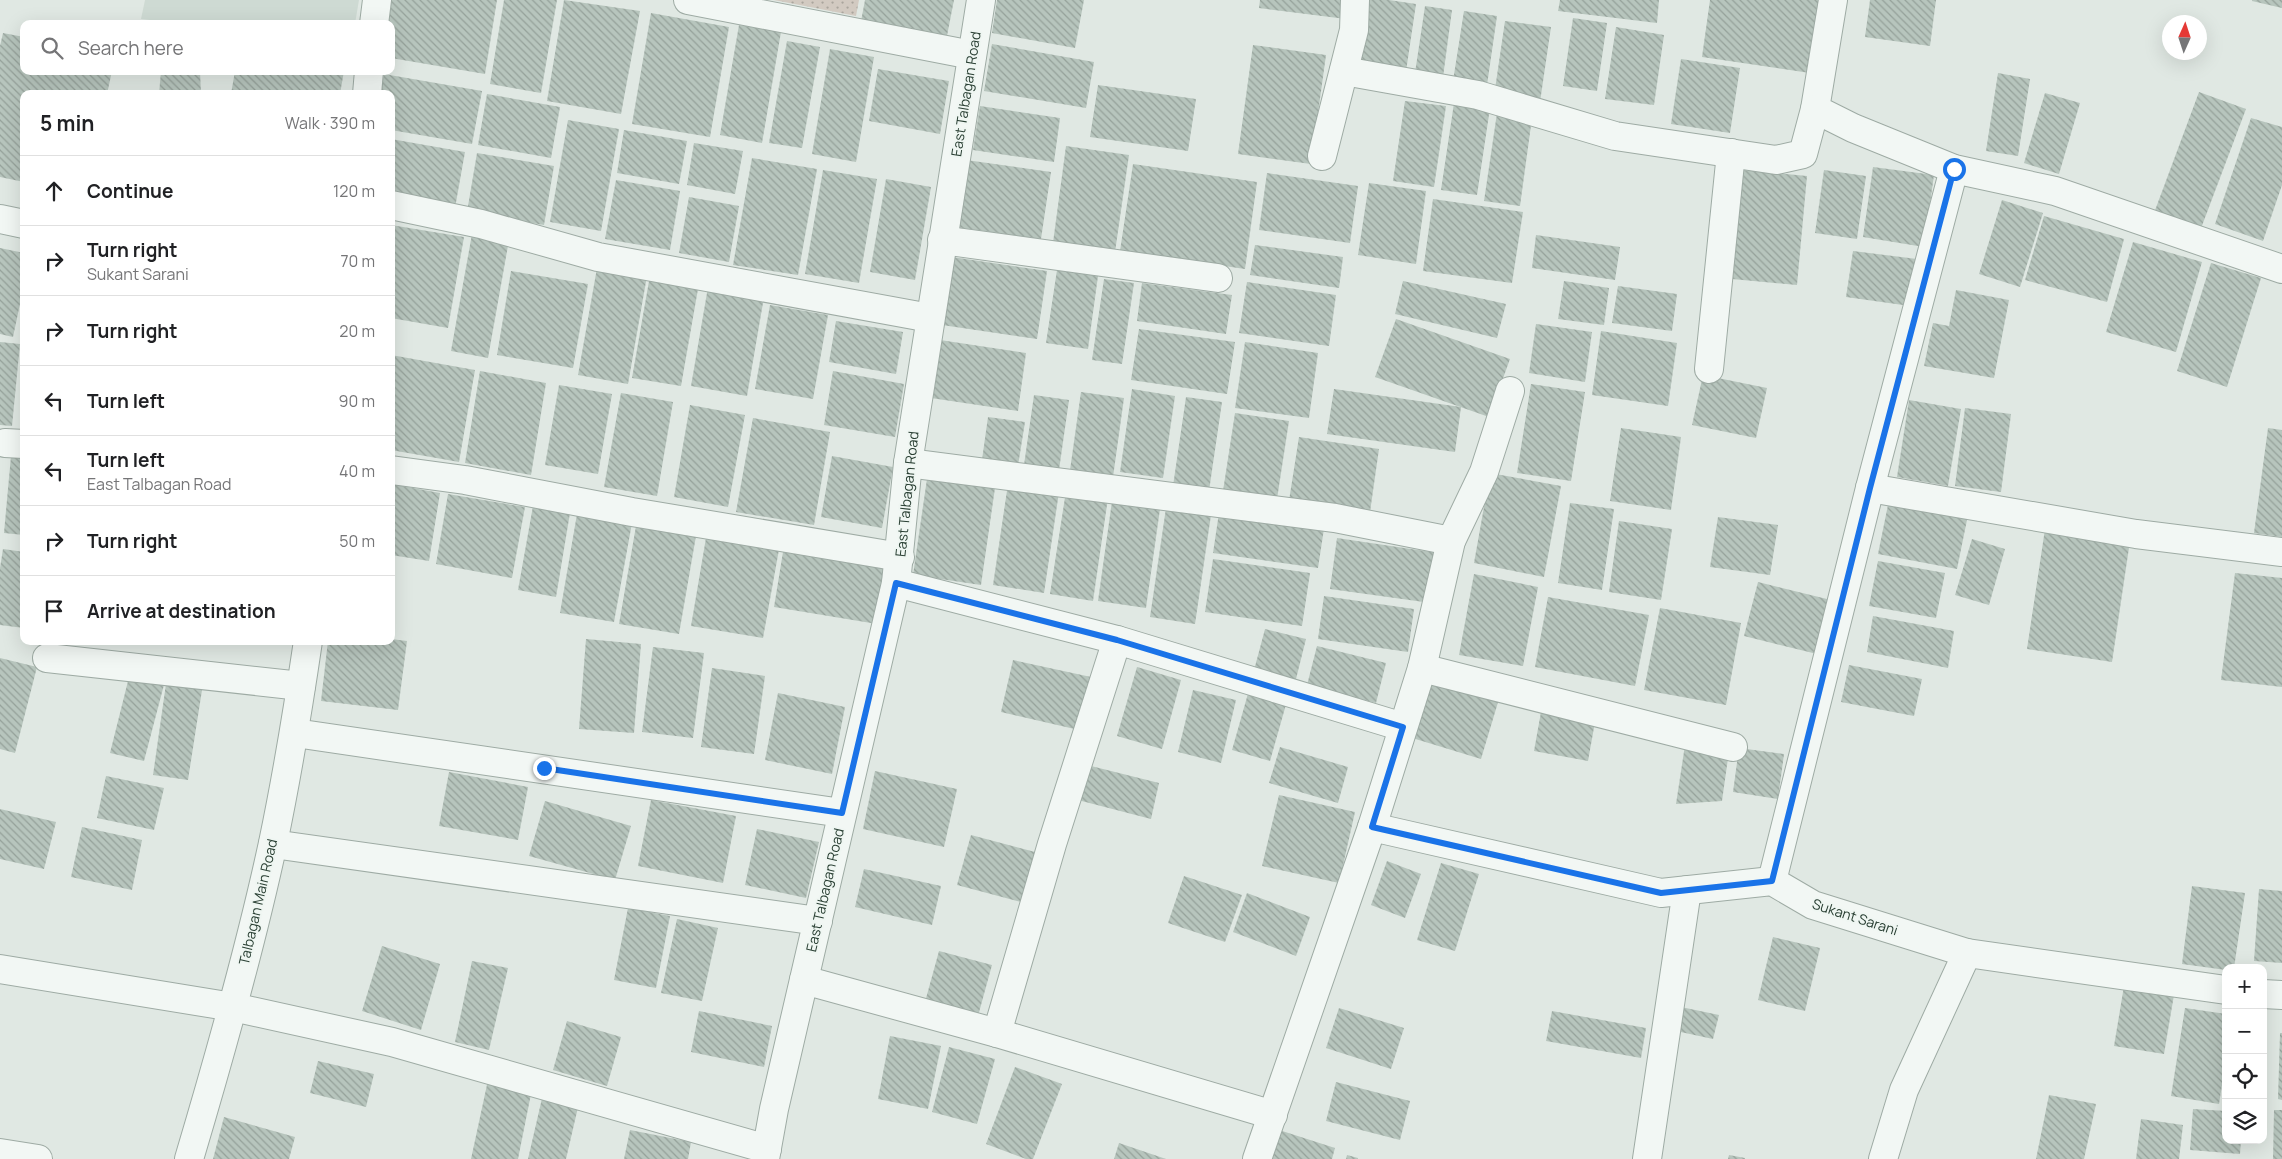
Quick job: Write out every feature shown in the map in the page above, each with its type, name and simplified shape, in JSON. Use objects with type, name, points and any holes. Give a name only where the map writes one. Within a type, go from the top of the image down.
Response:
[{"type":"street","points":[[374,20],[377,0]]},
{"type":"street","points":[[688,0],[972,55]]},
{"type":"street","name":"East Talbagan Road","points":[[766,1154],[842,813],[896,583],[908,463],[981,0]]},
{"type":"street","points":[[1322,156],[1354,30],[1355,0]]},
{"type":"street","points":[[1344,71],[1478,95],[1615,136],[1776,160],[1803,154],[1815,109],[1833,0]]},
{"type":"street","points":[[367,90],[369,75]]},
{"type":"street","points":[[1815,109],[1853,128],[1954,169],[2055,191],[2282,269]]},
{"type":"street","points":[[1709,369],[1731,153]]},
{"type":"street","points":[[1372,827],[1661,893],[1772,881],[1870,488],[1954,169]]},
{"type":"street","points":[[395,206],[481,224],[598,257],[930,318]]},
{"type":"street","points":[[0,219],[20,223]]},
{"type":"street","points":[[942,240],[1218,278]]},
{"type":"street","points":[[1257,1159],[1372,827],[1422,668],[1451,541],[1484,472],[1510,391]]},
{"type":"street","points":[[908,463],[1335,518],[1451,541]]},
{"type":"street","points":[[395,471],[465,480],[632,512],[900,556]]},
{"type":"street","points":[[1870,488],[2136,534],[2282,552]]},
{"type":"street","points":[[896,583],[1117,640],[1403,727]]},
{"type":"street","points":[[996,1033],[1052,844],[1117,640]]},
{"type":"street","name":"Talbagan Main Road","points":[[189,1159],[233,1007],[273,844],[294,734],[307,645]]},
{"type":"street","points":[[47,658],[302,686]]},
{"type":"street","points":[[1422,668],[1733,747]]},
{"type":"street","points":[[294,734],[842,813]]},
{"type":"street","points":[[273,844],[818,921]]},
{"type":"street","name":"Sukant Sarani","points":[[1772,881],[1813,905],[1967,953],[2222,989]]},
{"type":"street","points":[[1647,1159],[1687,890]]},
{"type":"street","points":[[1884,1159],[1904,1090],[1967,953]]},
{"type":"street","points":[[0,969],[233,1007],[392,1042],[766,1154]]},
{"type":"street","points":[[804,980],[996,1033],[1273,1114]]},
{"type":"street","points":[[2267,994],[2282,995]]},
{"type":"street","points":[[0,1152],[38,1159]]},
{"type":"shaded area","points":[[145,0],[359,0],[356,20],[141,19]]},
{"type":"shaded area","points":[[774,0],[859,0],[856,16]]},
{"type":"building","points":[[388,0],[497,0],[485,74],[395,59],[395,20],[385,20]]},
{"type":"building","points":[[504,0],[557,0],[541,93],[490,84]]},
{"type":"building","points":[[564,0],[640,11],[621,114],[547,101]]},
{"type":"building","points":[[865,0],[954,0],[945,46],[859,32]]},
{"type":"building","points":[[997,0],[1084,0],[1075,48],[992,33]]},
{"type":"building","points":[[1260,0],[1348,0],[1346,19],[1259,8]]},
{"type":"building","points":[[1364,0],[1389,0],[1416,4],[1405,78],[1354,71]]},
{"type":"building","points":[[1560,0],[1659,0],[1657,23],[1558,11]]},
{"type":"building","points":[[1710,0],[1821,0],[1810,73],[1702,57]]},
{"type":"building","points":[[1870,0],[1936,0],[1930,46],[1865,37]]},
{"type":"building","points":[[2282,0],[2282,8],[2252,1]]},
{"type":"building","points":[[1425,6],[1452,10],[1443,77],[1415,73]]},
{"type":"building","points":[[1464,11],[1497,16],[1487,85],[1453,81]]},
{"type":"building","points":[[651,13],[729,27],[710,137],[632,124]]},
{"type":"building","points":[[1573,18],[1607,23],[1597,91],[1563,86]]},
{"type":"building","points":[[1505,21],[1551,27],[1540,102],[1494,96]]},
{"type":"building","points":[[739,25],[781,32],[762,143],[720,135]]},
{"type":"building","points":[[1616,27],[1664,35],[1654,105],[1605,99]]},
{"type":"building","points":[[3,33],[20,36],[20,75],[111,75],[108,90],[20,90],[20,181],[0,177],[0,46]]},
{"type":"building","points":[[787,41],[820,47],[802,148],[769,143]]},
{"type":"building","points":[[992,44],[1094,62],[1086,108],[984,91]]},
{"type":"building","points":[[1253,45],[1326,55],[1311,164],[1238,154]]},
{"type":"building","points":[[830,49],[874,57],[856,162],[812,154]]},
{"type":"building","points":[[1681,59],[1740,68],[1730,133],[1671,124]]},
{"type":"building","points":[[878,69],[949,81],[940,134],[869,121]]},
{"type":"building","points":[[1998,73],[2030,79],[2018,156],[1986,151]]},
{"type":"building","points":[[161,75],[200,75],[201,90],[159,90]]},
{"type":"building","points":[[234,75],[343,75],[341,90],[232,90]]},
{"type":"building","points":[[384,75],[390,75],[482,91],[472,144],[395,131],[395,90],[381,90]]},
{"type":"building","points":[[1098,85],[1196,99],[1188,151],[1090,137]]},
{"type":"building","points":[[2199,92],[2246,109],[2200,231],[2154,213]]},
{"type":"building","points":[[2045,93],[2080,103],[2059,174],[2024,163]]},
{"type":"building","points":[[487,94],[560,107],[551,158],[478,145]]},
{"type":"building","points":[[1405,101],[1446,106],[1434,187],[1393,181]]},
{"type":"building","points":[[1454,103],[1490,108],[1477,195],[1441,190]]},
{"type":"building","points":[[980,106],[1060,118],[1054,162],[973,150]]},
{"type":"building","points":[[1497,113],[1532,118],[1520,206],[1484,201]]},
{"type":"building","points":[[2251,118],[2282,127],[2282,185],[2263,241],[2215,224]]},
{"type":"building","points":[[568,120],[619,129],[601,231],[550,222]]},
{"type":"building","points":[[624,130],[687,141],[679,184],[617,173]]},
{"type":"building","points":[[395,140],[465,152],[455,208],[395,198]]},
{"type":"building","points":[[694,143],[743,151],[735,194],[687,185]]},
{"type":"building","points":[[1066,146],[1129,155],[1114,259],[1052,250]]},
{"type":"building","points":[[477,153],[554,166],[544,225],[467,212]]},
{"type":"building","points":[[752,158],[817,169],[798,275],[733,265]]},
{"type":"building","points":[[966,160],[1051,172],[1041,239],[956,227]]},
{"type":"building","points":[[1133,164],[1257,182],[1245,269],[1120,251]]},
{"type":"building","points":[[1873,167],[1934,175],[1924,247],[1863,237]]},
{"type":"building","points":[[823,170],[877,179],[859,283],[805,274]]},
{"type":"building","points":[[1742,170],[1807,176],[1797,285],[1732,279]]},
{"type":"building","points":[[1824,170],[1866,176],[1857,239],[1815,233]]},
{"type":"building","points":[[1267,173],[1358,186],[1350,243],[1259,230]]},
{"type":"building","points":[[886,179],[931,187],[915,280],[870,272]]},
{"type":"building","points":[[616,180],[680,191],[670,250],[605,239]]},
{"type":"building","points":[[1369,183],[1426,191],[1416,264],[1358,255]]},
{"type":"building","points":[[689,197],[739,206],[729,262],[679,253]]},
{"type":"building","points":[[1433,199],[1523,212],[1512,283],[1423,271]]},
{"type":"building","points":[[2002,200],[2043,213],[2020,287],[1979,274]]},
{"type":"building","points":[[2044,216],[2124,239],[2107,302],[2025,280]]},
{"type":"building","points":[[395,226],[464,237],[448,328],[395,319]]},
{"type":"building","points":[[472,234],[509,240],[488,358],[451,351]]},
{"type":"building","points":[[1536,235],[1620,247],[1615,280],[1532,268]]},
{"type":"building","points":[[2133,242],[2202,262],[2176,352],[2106,332]]},
{"type":"building","points":[[1255,245],[1343,257],[1339,288],[1250,275]]},
{"type":"building","points":[[0,248],[20,252],[20,304],[13,337],[0,334]]},
{"type":"building","points":[[1853,251],[1917,259],[1910,306],[1846,297]]},
{"type":"building","points":[[952,257],[1047,271],[1037,339],[942,325]]},
{"type":"building","points":[[2211,263],[2261,278],[2227,387],[2177,371]]},
{"type":"building","points":[[597,268],[647,276],[628,384],[578,375]]},
{"type":"building","points":[[1057,270],[1098,276],[1088,349],[1046,343]]},
{"type":"building","points":[[511,271],[588,284],[573,368],[497,355]]},
{"type":"building","points":[[1104,279],[1134,283],[1122,364],[1092,360]]},
{"type":"building","points":[[649,281],[698,289],[681,386],[632,378]]},
{"type":"building","points":[[1403,281],[1506,304],[1497,338],[1395,314]]},
{"type":"building","points":[[1564,281],[1609,288],[1604,325],[1558,319]]},
{"type":"building","points":[[1247,282],[1336,295],[1329,346],[1239,333]]},
{"type":"building","points":[[1142,283],[1232,295],[1226,334],[1137,321]]},
{"type":"building","points":[[1618,286],[1677,294],[1672,331],[1612,323]]},
{"type":"building","points":[[708,287],[764,297],[747,396],[691,386]]},
{"type":"building","points":[[1956,290],[2009,300],[1994,378],[1924,366],[1933,323],[1949,326]]},
{"type":"building","points":[[770,305],[828,315],[813,399],[755,389]]},
{"type":"building","points":[[1396,319],[1510,359],[1489,417],[1375,377]]},
{"type":"building","points":[[836,321],[903,332],[896,374],[829,362]]},
{"type":"building","points":[[1536,324],[1592,332],[1585,382],[1529,373]]},
{"type":"building","points":[[1139,329],[1235,342],[1227,394],[1131,380]]},
{"type":"building","points":[[1601,331],[1677,343],[1668,406],[1592,395]]},
{"type":"building","points":[[940,340],[1026,353],[1018,411],[931,398]]},
{"type":"building","points":[[0,342],[20,344],[12,426],[0,425]]},
{"type":"building","points":[[1245,342],[1318,353],[1309,418],[1235,408]]},
{"type":"building","points":[[395,356],[475,370],[459,462],[395,451]]},
{"type":"building","points":[[480,371],[546,383],[531,475],[465,463]]},
{"type":"building","points":[[833,371],[904,384],[895,437],[824,425]]},
{"type":"building","points":[[1703,375],[1767,388],[1756,438],[1692,425]]},
{"type":"building","points":[[1531,384],[1585,392],[1571,481],[1517,473]]},
{"type":"building","points":[[559,385],[612,394],[598,474],[545,465]]},
{"type":"building","points":[[1132,389],[1175,396],[1163,478],[1120,472]]},
{"type":"building","points":[[1334,389],[1461,407],[1455,452],[1327,434]]},
{"type":"building","points":[[1081,392],[1124,398],[1113,477],[1070,470]]},
{"type":"building","points":[[621,393],[673,402],[657,496],[604,487]]},
{"type":"building","points":[[1034,395],[1069,400],[1059,470],[1024,465]]},
{"type":"building","points":[[1186,397],[1222,402],[1209,491],[1173,486]]},
{"type":"building","points":[[1909,400],[1961,409],[1948,486],[1897,477]]},
{"type":"building","points":[[690,405],[745,415],[728,507],[674,497]]},
{"type":"building","points":[[1965,408],[2011,414],[2001,492],[1955,486]]},
{"type":"building","points":[[1235,413],[1289,421],[1277,499],[1223,491]]},
{"type":"building","points":[[988,417],[1025,422],[1017,472],[981,467]]},
{"type":"building","points":[[753,418],[830,432],[814,525],[736,512]]},
{"type":"building","points":[[1621,428],[1681,437],[1671,510],[1610,501]]},
{"type":"building","points":[[2268,428],[2282,430],[2282,537],[2254,533]]},
{"type":"building","points":[[1299,437],[1379,449],[1369,519],[1288,507]]},
{"type":"building","points":[[11,456],[20,457],[20,535],[4,533]]},
{"type":"building","points":[[832,456],[893,467],[882,528],[821,517]]},
{"type":"building","points":[[928,472],[996,481],[981,585],[913,575]]},
{"type":"building","points":[[1490,473],[1561,486],[1544,577],[1474,563]]},
{"type":"building","points":[[1008,484],[1059,492],[1044,593],[993,585]]},
{"type":"building","points":[[395,485],[440,493],[429,561],[395,556]]},
{"type":"building","points":[[1066,491],[1108,498],[1093,601],[1050,594]]},
{"type":"building","points":[[448,494],[525,507],[512,578],[436,564]]},
{"type":"building","points":[[1113,494],[1161,502],[1146,608],[1098,601]]},
{"type":"building","points":[[1889,500],[1968,515],[1957,569],[1878,554]]},
{"type":"building","points":[[1570,503],[1614,509],[1602,590],[1558,583]]},
{"type":"building","points":[[533,506],[570,513],[556,597],[518,590]]},
{"type":"building","points":[[1220,506],[1325,522],[1318,568],[1213,553]]},
{"type":"building","points":[[1166,508],[1211,515],[1195,624],[1150,617]]},
{"type":"building","points":[[577,514],[632,523],[614,622],[560,613]]},
{"type":"building","points":[[1718,517],[1778,525],[1770,575],[1710,567]]},
{"type":"building","points":[[1619,521],[1672,529],[1661,600],[1609,592]]},
{"type":"building","points":[[636,526],[696,536],[679,634],[619,624]]},
{"type":"building","points":[[2045,529],[2130,541],[2112,662],[2027,649]]},
{"type":"building","points":[[707,532],[780,544],[763,638],[691,626]]},
{"type":"building","points":[[1337,538],[1438,553],[1431,603],[1330,589]]},
{"type":"building","points":[[1972,539],[2005,549],[1989,605],[1955,595]]},
{"type":"building","points":[[3,549],[20,551],[20,628],[0,625],[0,568]]},
{"type":"building","points":[[783,552],[887,569],[877,624],[774,607]]},
{"type":"building","points":[[1213,559],[1310,573],[1302,626],[1205,612]]},
{"type":"building","points":[[1878,561],[1945,573],[1936,618],[1869,606]]},
{"type":"building","points":[[2235,573],[2282,578],[2282,687],[2221,680]]},
{"type":"building","points":[[1474,574],[1538,587],[1523,666],[1459,655]]},
{"type":"building","points":[[1758,582],[1831,600],[1817,654],[1744,636]]},
{"type":"building","points":[[1324,596],[1414,609],[1408,652],[1318,639]]},
{"type":"building","points":[[1548,597],[1649,615],[1635,686],[1535,667]]},
{"type":"building","points":[[1660,608],[1741,623],[1726,705],[1644,690]]},
{"type":"building","points":[[1873,616],[1954,631],[1948,668],[1867,652]]},
{"type":"building","points":[[1265,629],[1306,639],[1295,683],[1253,674]]},
{"type":"building","points":[[586,639],[641,644],[634,733],[579,729]]},
{"type":"building","points":[[395,640],[407,641],[398,710],[321,701],[328,645],[395,645]]},
{"type":"building","points":[[1317,646],[1386,663],[1376,703],[1307,685]]},
{"type":"building","points":[[653,647],[704,653],[693,738],[642,732]]},
{"type":"building","points":[[0,658],[37,667],[15,753],[0,749]]},
{"type":"building","points":[[1013,660],[1091,677],[1079,730],[1001,712]]},
{"type":"building","points":[[1849,665],[1922,679],[1914,716],[1841,702]]},
{"type":"building","points":[[1137,667],[1181,680],[1162,749],[1117,736]]},
{"type":"building","points":[[712,668],[765,676],[754,754],[701,747]]},
{"type":"building","points":[[130,673],[165,681],[144,761],[110,753]]},
{"type":"building","points":[[1426,678],[1499,699],[1481,759],[1409,737]]},
{"type":"building","points":[[166,684],[202,690],[188,780],[153,775]]},
{"type":"building","points":[[1193,690],[1236,700],[1221,763],[1178,752]]},
{"type":"building","points":[[1249,690],[1287,701],[1270,761],[1232,750]]},
{"type":"building","points":[[778,693],[845,707],[832,774],[765,760]]},
{"type":"building","points":[[1541,712],[1595,722],[1588,761],[1534,751]]},
{"type":"building","points":[[1685,745],[1729,751],[1722,801],[1676,804]]},
{"type":"building","points":[[1280,747],[1348,767],[1338,803],[1269,783]]},
{"type":"building","points":[[1739,748],[1784,754],[1778,799],[1733,792]]},
{"type":"building","points":[[1083,764],[1159,783],[1151,819],[1074,799]]},
{"type":"building","points":[[875,771],[957,789],[944,847],[863,829]]},
{"type":"building","points":[[449,772],[528,787],[518,840],[439,826]]},
{"type":"building","points":[[106,776],[164,788],[154,830],[97,818]]},
{"type":"building","points":[[1279,795],[1355,812],[1339,883],[1262,866]]},
{"type":"building","points":[[651,800],[736,816],[723,883],[638,866]]},
{"type":"building","points":[[545,801],[631,826],[615,880],[529,856]]},
{"type":"building","points":[[0,809],[56,822],[44,869],[0,859]]},
{"type":"building","points":[[82,827],[142,840],[132,890],[71,877]]},
{"type":"building","points":[[757,829],[819,842],[806,898],[745,885]]},
{"type":"building","points":[[971,835],[1035,852],[1021,902],[957,885]]},
{"type":"building","points":[[1387,861],[1421,874],[1405,918],[1371,905]]},
{"type":"building","points":[[1441,863],[1479,874],[1455,951],[1417,940]]},
{"type":"building","points":[[864,869],[941,886],[932,925],[855,907]]},
{"type":"building","points":[[1184,876],[1242,895],[1225,942],[1168,923]]},
{"type":"building","points":[[2192,886],[2245,893],[2235,964],[2222,964],[2222,969],[2182,964]]},
{"type":"building","points":[[2259,889],[2282,891],[2282,963],[2254,961]]},
{"type":"building","points":[[1247,893],[1310,917],[1296,956],[1233,932]]},
{"type":"building","points":[[628,908],[670,916],[656,988],[614,980]]},
{"type":"building","points":[[677,919],[718,928],[702,1001],[661,993]]},
{"type":"building","points":[[1773,937],[1820,948],[1805,1011],[1758,1000]]},
{"type":"building","points":[[382,946],[440,964],[421,1030],[362,1011]]},
{"type":"building","points":[[939,951],[992,965],[978,1016],[925,1002]]},
{"type":"building","points":[[472,961],[508,968],[489,1050],[455,1042]]},
{"type":"building","points":[[2125,980],[2175,989],[2164,1054],[2114,1046]]},
{"type":"building","points":[[1681,1007],[1719,1015],[1713,1039],[1676,1031]]},
{"type":"building","points":[[1339,1008],[1404,1028],[1391,1069],[1326,1048]]},
{"type":"building","points":[[2185,1008],[2222,1013],[2222,1085],[2219,1104],[2171,1096]]},
{"type":"building","points":[[699,1011],[772,1026],[764,1067],[691,1052]]},
{"type":"building","points":[[1552,1011],[1646,1028],[1641,1058],[1546,1041]]},
{"type":"building","points":[[567,1021],[621,1037],[607,1086],[553,1070]]},
{"type":"building","points":[[2280,1033],[2282,1033],[2282,1100],[2278,1099]]},
{"type":"building","points":[[890,1036],[941,1046],[928,1109],[878,1099]]},
{"type":"building","points":[[949,1047],[995,1059],[977,1124],[932,1112]]},
{"type":"building","points":[[318,1061],[374,1074],[366,1107],[310,1093]]},
{"type":"building","points":[[1015,1067],[1062,1084],[1033,1159],[1026,1159],[986,1144]]},
{"type":"building","points":[[488,1080],[532,1089],[518,1159],[471,1159]]},
{"type":"building","points":[[1336,1082],[1410,1101],[1400,1140],[1326,1121]]},
{"type":"building","points":[[543,1094],[579,1103],[566,1159],[528,1159]]},
{"type":"building","points":[[2049,1095],[2096,1104],[2084,1159],[2036,1159]]},
{"type":"building","points":[[2193,1109],[2222,1111],[2222,1144],[2241,1144],[2240,1154],[2190,1150]]},
{"type":"building","points":[[2274,1110],[2282,1110],[2282,1159],[2273,1159]]},
{"type":"building","points":[[224,1117],[295,1137],[289,1159],[213,1159]]},
{"type":"building","points":[[2141,1119],[2183,1125],[2179,1159],[2136,1159]]},
{"type":"building","points":[[1276,1129],[1335,1148],[1332,1159],[1267,1159]]},
{"type":"building","points":[[630,1130],[691,1142],[688,1159],[624,1159]]},
{"type":"building","points":[[1119,1143],[1166,1159],[1114,1159]]},
{"type":"building","points":[[1347,1155],[1358,1158],[1358,1159],[1346,1159]]},
{"type":"building","points":[[1729,1155],[1745,1158],[1745,1159],[1728,1159]]},
{"type":"route","points":[[544,768],[842,813],[896,583],[1117,640],[1403,727],[1372,827],[1661,893],[1772,881],[1870,488],[1954,169]]}]
